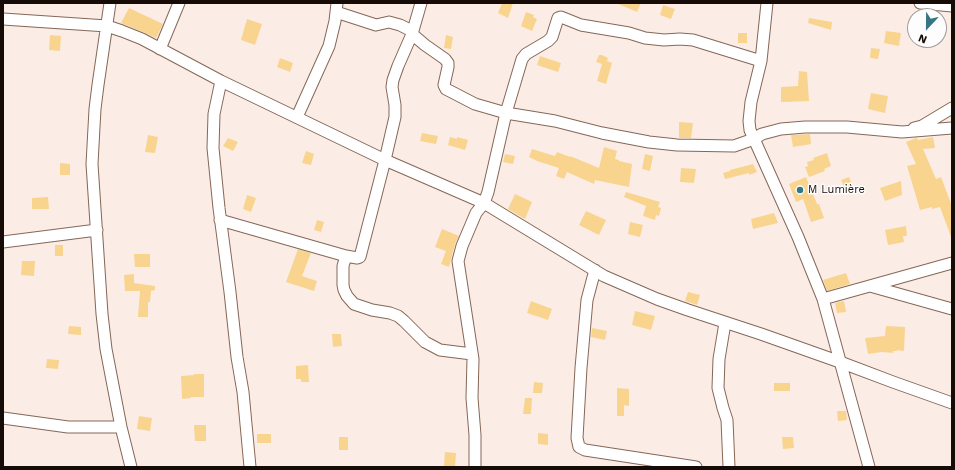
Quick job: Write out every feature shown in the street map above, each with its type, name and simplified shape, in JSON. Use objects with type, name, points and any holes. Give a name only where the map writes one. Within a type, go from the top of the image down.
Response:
[{"type":"street","points":[[110,3],[98,85],[92,164],[103,328],[121,427],[131,467]]},
{"type":"street","points":[[160,49],[179,3]]},
{"type":"street","points":[[220,220],[346,256],[357,258],[360,257],[395,117],[392,87],[393,80],[412,34],[421,3]]},
{"type":"street","points":[[767,3],[761,60],[751,102],[749,126],[798,236],[823,299],[869,467]]},
{"type":"street","points":[[920,3],[952,6]]},
{"type":"street","points":[[297,117],[329,46],[337,7],[376,25],[389,22],[410,30],[412,34],[425,45],[445,58],[448,62],[444,86],[446,89],[475,104],[506,113],[602,133],[670,145],[734,146],[754,139],[762,134],[781,129],[806,127],[846,127],[902,132],[952,128]]},
{"type":"street","points":[[475,467],[475,435],[472,398],[473,359],[458,261],[462,246],[476,213],[484,204],[506,113],[522,59],[526,54],[548,41],[552,36],[558,18],[562,16],[581,25],[645,38],[664,40],[693,40],[761,60]]},
{"type":"street","points":[[3,19],[107,26],[142,39],[221,81],[385,160],[484,204],[604,276],[657,299],[761,334],[952,403]]},
{"type":"street","points":[[221,81],[214,114],[214,156],[220,220],[237,357],[243,392],[250,467]]},
{"type":"street","points":[[902,132],[922,126],[952,108]]},
{"type":"street","points":[[3,242],[97,230]]},
{"type":"street","points":[[346,256],[343,266],[343,285],[347,296],[354,304],[398,316],[425,342],[440,350],[472,354]]},
{"type":"street","points":[[823,299],[952,263]]},
{"type":"street","points":[[595,270],[587,300],[577,438],[579,447],[585,450],[696,467]]},
{"type":"street","points":[[870,286],[952,309]]},
{"type":"street","points":[[725,323],[718,372],[718,388],[727,420],[729,467]]},
{"type":"street","points":[[3,418],[68,427],[121,427]]},
{"type":"building","points":[[502,3],[513,3],[508,18],[498,13]]},
{"type":"building","points":[[616,3],[641,3],[637,12]]},
{"type":"building","points":[[663,5],[675,9],[671,19],[660,15]]},
{"type":"building","points":[[129,8],[163,24],[156,38],[121,23]]},
{"type":"building","points":[[526,12],[534,15],[533,17],[537,19],[532,31],[521,26]]},
{"type":"building","points":[[809,18],[832,22],[831,30],[808,23]]},
{"type":"building","points":[[247,19],[262,24],[255,45],[241,40]]},
{"type":"building","points":[[886,31],[901,33],[899,46],[884,43]]},
{"type":"building","points":[[738,33],[747,33],[747,43],[738,43]]},
{"type":"building","points":[[50,35],[61,36],[60,51],[49,50]]},
{"type":"building","points":[[446,35],[453,37],[451,49],[444,48]]},
{"type":"building","points":[[871,48],[880,49],[878,59],[870,58]]},
{"type":"building","points":[[599,55],[608,58],[607,61],[612,63],[606,84],[597,81],[602,64],[596,62]]},
{"type":"building","points":[[540,56],[561,63],[558,72],[537,65]]},
{"type":"building","points":[[280,58],[293,63],[290,72],[277,67]]},
{"type":"building","points":[[799,71],[807,72],[809,101],[781,102],[781,87],[798,86]]},
{"type":"building","points":[[871,93],[888,96],[885,113],[868,109]]},
{"type":"building","points":[[679,122],[693,123],[691,138],[679,138]]},
{"type":"building","points":[[422,133],[438,136],[436,144],[420,141]]},
{"type":"building","points":[[810,134],[811,144],[793,147],[791,135]]},
{"type":"building","points":[[148,135],[158,137],[155,153],[145,152]]},
{"type":"building","points":[[450,137],[468,140],[465,150],[448,145]]},
{"type":"building","points":[[933,137],[935,148],[923,149],[936,179],[941,177],[952,206],[952,237],[940,207],[920,210],[907,166],[916,164],[906,142],[916,138],[918,140]]},
{"type":"building","points":[[228,138],[238,142],[233,151],[223,146]]},
{"type":"building","points":[[604,147],[617,151],[615,159],[632,164],[629,187],[595,180],[594,184],[567,172],[564,179],[556,176],[559,168],[529,157],[532,149],[555,156],[557,152],[599,168]]},
{"type":"building","points":[[306,151],[314,154],[311,165],[302,163]]},
{"type":"building","points":[[827,153],[831,166],[824,169],[825,171],[809,177],[805,167],[808,166],[807,162]]},
{"type":"building","points":[[505,154],[515,156],[513,164],[503,162]]},
{"type":"building","points":[[645,154],[653,156],[650,171],[642,169]]},
{"type":"building","points":[[60,163],[70,164],[70,175],[60,175]]},
{"type":"building","points":[[753,164],[757,172],[749,175],[749,173],[725,179],[723,173]]},
{"type":"building","points":[[681,168],[696,169],[694,183],[680,182]]},
{"type":"building","points":[[806,177],[824,218],[811,222],[803,199],[796,202],[789,184]]},
{"type":"building","points":[[849,177],[854,189],[847,192],[841,180]]},
{"type":"building","points":[[901,181],[902,195],[885,201],[880,188]]},
{"type":"building","points":[[626,192],[660,202],[658,207],[661,208],[659,216],[656,215],[655,220],[643,216],[646,206],[624,197]]},
{"type":"building","points":[[515,194],[532,202],[525,219],[508,209]]},
{"type":"building","points":[[247,195],[256,198],[251,212],[243,209]]},
{"type":"building","points":[[48,197],[49,209],[32,209],[32,198]]},
{"type":"building","points":[[586,211],[606,220],[599,235],[579,225]]},
{"type":"building","points":[[774,213],[778,223],[753,229],[751,219]]},
{"type":"building","points":[[317,220],[324,222],[321,232],[314,230]]},
{"type":"building","points":[[630,222],[643,225],[640,237],[628,234]]},
{"type":"building","points":[[906,226],[907,236],[903,236],[904,242],[888,245],[885,230]]},
{"type":"building","points":[[442,229],[459,236],[455,244],[449,267],[441,264],[446,251],[435,247]]},
{"type":"building","points":[[55,245],[63,245],[63,256],[55,256]]},
{"type":"building","points":[[298,249],[311,253],[302,276],[317,281],[314,291],[286,282]]},
{"type":"building","points":[[134,254],[150,254],[150,267],[135,267]]},
{"type":"building","points":[[22,261],[35,261],[34,276],[21,275]]},
{"type":"building","points":[[846,273],[850,284],[827,291],[823,280]]},
{"type":"building","points":[[134,274],[134,283],[155,286],[155,290],[151,291],[150,302],[148,302],[148,317],[138,317],[140,291],[125,291],[124,275]]},
{"type":"building","points":[[688,292],[700,295],[697,305],[685,301]]},
{"type":"building","points":[[531,301],[552,309],[548,320],[527,313]]},
{"type":"building","points":[[844,301],[846,312],[837,313],[835,303]]},
{"type":"building","points":[[635,311],[655,316],[651,330],[632,325]]},
{"type":"building","points":[[69,326],[81,327],[81,335],[68,334]]},
{"type":"building","points":[[886,326],[905,327],[904,351],[897,350],[893,351],[893,353],[882,352],[868,354],[865,338],[885,336]]},
{"type":"building","points":[[592,328],[607,331],[605,340],[591,337]]},
{"type":"building","points":[[332,334],[341,334],[342,346],[333,347]]},
{"type":"building","points":[[47,359],[59,360],[58,369],[46,368]]},
{"type":"building","points":[[308,365],[309,382],[301,382],[301,379],[296,379],[296,366]]},
{"type":"building","points":[[204,374],[204,397],[182,399],[181,376]]},
{"type":"building","points":[[534,382],[543,383],[542,393],[533,393]]},
{"type":"building","points":[[774,383],[790,383],[790,391],[774,391]]},
{"type":"building","points":[[617,388],[629,389],[629,406],[624,405],[624,416],[617,416]]},
{"type":"building","points":[[525,398],[532,398],[531,414],[523,414]]},
{"type":"building","points":[[837,411],[846,411],[847,420],[838,421]]},
{"type":"building","points":[[139,416],[152,418],[150,431],[137,429]]},
{"type":"building","points":[[194,425],[206,425],[206,441],[195,441]]},
{"type":"building","points":[[538,433],[548,434],[548,445],[538,444]]},
{"type":"building","points":[[257,434],[271,434],[271,443],[257,443]]},
{"type":"building","points":[[339,437],[348,437],[348,450],[339,450]]},
{"type":"building","points":[[782,437],[793,437],[794,448],[783,449]]},
{"type":"building","points":[[445,452],[456,453],[455,467],[444,467]]},
{"type":"place","name":"M Lumière","points":[[800,190]]}]
